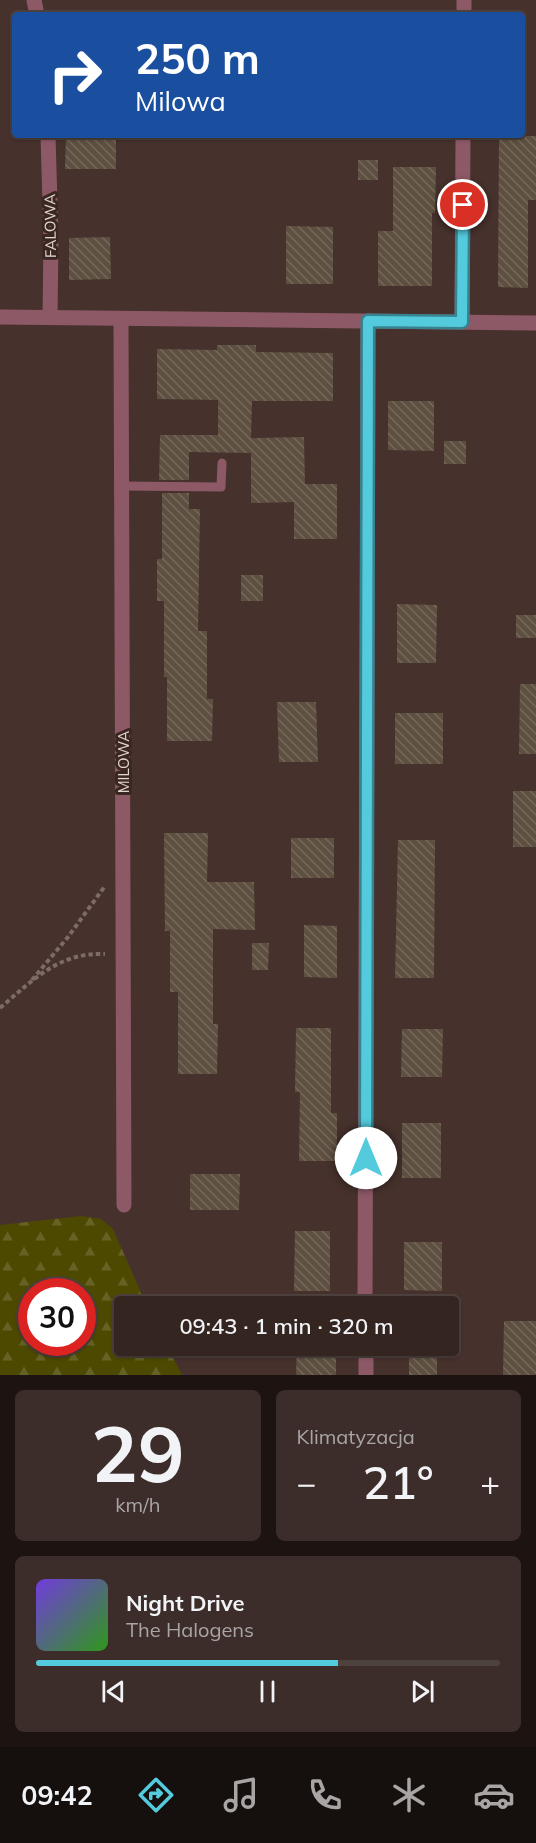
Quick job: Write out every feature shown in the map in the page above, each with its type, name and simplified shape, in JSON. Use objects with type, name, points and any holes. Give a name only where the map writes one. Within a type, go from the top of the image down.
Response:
[{"type":"street","name":"FALOWA","points":[[48,138],[51,239],[50,317]]},
{"type":"street","points":[[462,322],[463,138]]},
{"type":"street","points":[[0,316],[536,323]]},
{"type":"street","name":"MILOWA","points":[[121,319],[124,1205]]},
{"type":"street","points":[[365,1296],[368,321]]},
{"type":"street","points":[[366,1356],[366,1375]]},
{"type":"lane","points":[[122,486],[221,487],[222,463]]},
{"type":"path","points":[[32,980],[68,937],[107,883]]},
{"type":"path","points":[[0,1008],[32,980],[72,957],[105,954],[123,960]]},
{"type":"green space","points":[[82,1216],[101,1219],[113,1229],[143,1296],[114,1296],[114,1356],[172,1356],[182,1375],[0,1375],[0,1225]]},
{"type":"building","points":[[536,136],[536,200],[528,200],[528,288],[498,287],[499,138]]},
{"type":"building","points":[[66,138],[116,138],[116,169],[65,169]]},
{"type":"building","points":[[358,160],[378,160],[378,180],[358,180]]},
{"type":"building","points":[[393,167],[436,167],[435,213],[432,213],[432,286],[378,286],[378,231],[393,231]]},
{"type":"building","points":[[286,226],[333,227],[333,284],[286,284]]},
{"type":"building","points":[[110,237],[111,279],[69,280],[69,238]]},
{"type":"building","points":[[217,345],[256,345],[256,352],[333,353],[333,401],[252,401],[251,438],[304,437],[305,484],[337,484],[337,539],[294,539],[294,502],[251,503],[251,453],[189,452],[189,480],[159,480],[160,435],[218,435],[218,400],[157,399],[157,349],[217,350]]},
{"type":"building","points":[[388,401],[434,401],[434,451],[388,450]]},
{"type":"building","points":[[444,441],[466,441],[466,464],[444,464]]},
{"type":"building","points":[[162,493],[189,493],[189,509],[200,509],[198,631],[207,631],[207,699],[213,699],[212,741],[167,741],[164,601],[157,601],[157,559],[162,559]]},
{"type":"building","points":[[241,575],[263,575],[263,601],[241,601]]},
{"type":"building","points":[[397,604],[437,605],[436,663],[397,663]]},
{"type":"building","points":[[516,615],[536,615],[536,638],[516,638]]},
{"type":"building","points":[[520,684],[536,684],[536,754],[519,754]]},
{"type":"building","points":[[277,702],[316,702],[318,762],[279,762]]},
{"type":"building","points":[[395,713],[443,713],[443,764],[395,764]]},
{"type":"building","points":[[513,791],[536,791],[536,847],[513,847]]},
{"type":"building","points":[[164,833],[208,833],[207,882],[254,882],[255,930],[213,929],[213,1024],[218,1024],[217,1074],[178,1074],[178,992],[170,992],[170,931],[165,931]]},
{"type":"building","points":[[291,838],[334,838],[334,878],[291,878]]},
{"type":"building","points":[[398,840],[435,840],[434,978],[395,978]]},
{"type":"building","points":[[304,925],[337,926],[337,978],[304,977]]},
{"type":"building","points":[[252,943],[269,943],[268,970],[252,970]]},
{"type":"building","points":[[296,1028],[331,1028],[331,1113],[337,1113],[337,1161],[299,1161],[300,1092],[295,1092]]},
{"type":"building","points":[[402,1029],[443,1029],[442,1077],[401,1077]]},
{"type":"building","points":[[402,1123],[441,1123],[441,1178],[402,1178]]},
{"type":"building","points":[[190,1174],[240,1174],[239,1210],[190,1210]]},
{"type":"building","points":[[295,1231],[330,1231],[330,1291],[294,1291]]},
{"type":"building","points":[[404,1242],[442,1242],[442,1291],[404,1290]]},
{"type":"building","points":[[504,1321],[536,1321],[536,1375],[503,1375]]},
{"type":"building","points":[[297,1356],[336,1356],[336,1375],[296,1375]]},
{"type":"building","points":[[409,1356],[437,1356],[437,1375],[409,1375]]},
{"type":"route","points":[[366,1158],[368,321],[462,322],[463,205]]}]
